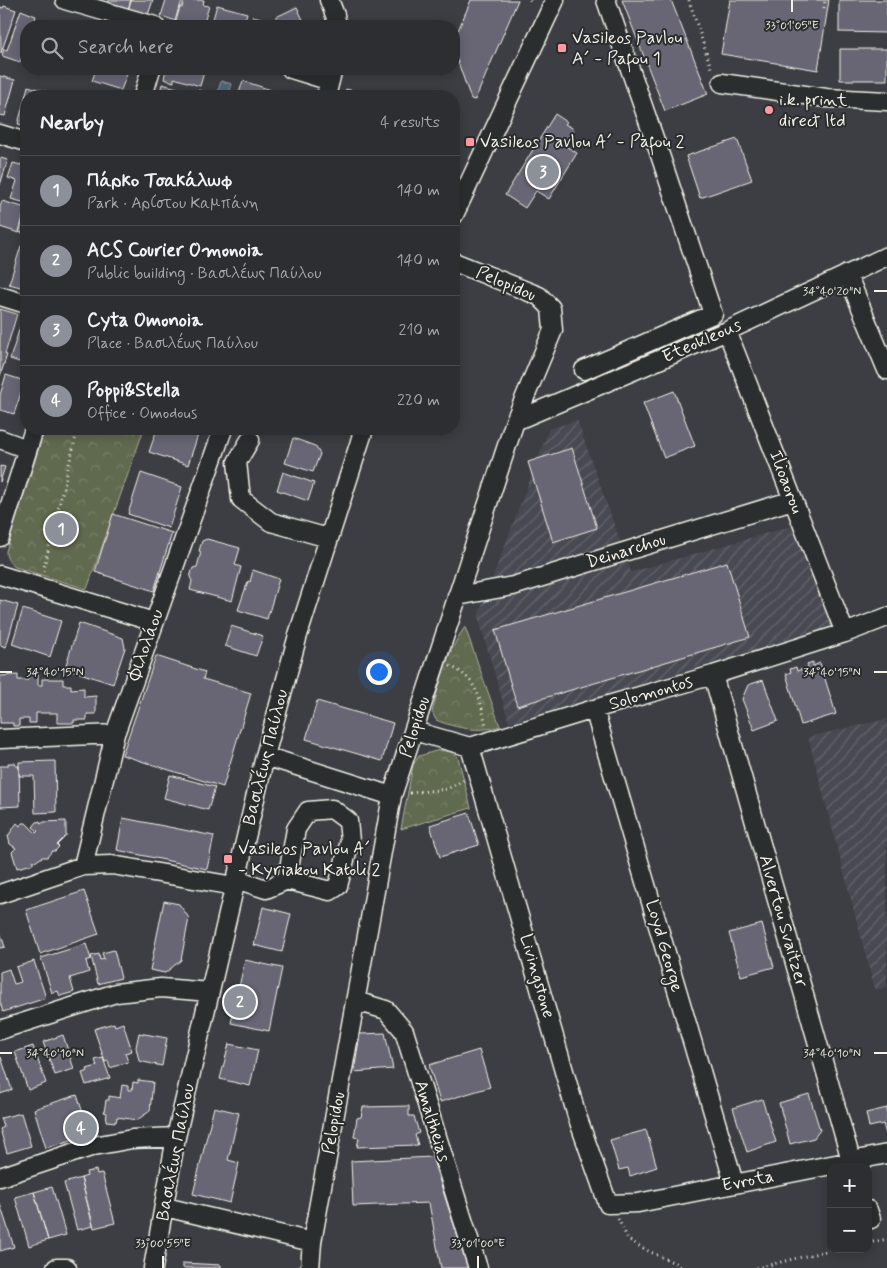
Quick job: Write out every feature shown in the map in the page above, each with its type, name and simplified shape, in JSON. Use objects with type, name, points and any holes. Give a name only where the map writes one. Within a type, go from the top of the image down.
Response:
[{"type":"street","points":[[66,0],[134,20]]},
{"type":"street","points":[[329,0],[336,20]]},
{"type":"street","points":[[460,202],[555,0]]},
{"type":"street","points":[[584,370],[713,314],[606,0]]},
{"type":"street","points":[[145,90],[149,75]]},
{"type":"street","points":[[309,75],[330,82]]},
{"type":"street","points":[[722,83],[826,98],[887,101]]},
{"type":"street","points":[[0,134],[20,140]]},
{"type":"street","name":"Eteokleous","points":[[515,421],[727,331],[887,256]]},
{"type":"street","name":"Pelopidou","points":[[310,1268],[312,1242],[392,796],[515,421],[554,330],[551,308],[539,296],[460,264]]},
{"type":"street","points":[[847,274],[887,370]]},
{"type":"street","points":[[0,296],[20,302]]},
{"type":"street","name":"Ilioaorou","points":[[727,331],[845,633]]},
{"type":"street","points":[[0,537],[32,435]]},
{"type":"street","name":"Φιλολάου","points":[[83,866],[115,734],[221,435]]},
{"type":"street","name":"Βασιλέως Παύλου","points":[[153,1268],[176,1137],[265,756],[298,635],[359,435]]},
{"type":"street","points":[[0,439],[27,449]]},
{"type":"street","points":[[250,440],[237,462],[241,499],[271,522],[328,538]]},
{"type":"street","name":"Deinarchou","points":[[457,596],[513,586],[794,500]]},
{"type":"street","points":[[0,575],[154,622]]},
{"type":"street","name":"Solomontos","points":[[470,747],[713,675],[845,633],[887,617]]},
{"type":"street","name":"Alvertou Svaitzer","points":[[713,675],[852,1163]]},
{"type":"street","name":"Loyd George","points":[[594,709],[734,1183]]},
{"type":"street","points":[[414,731],[470,747]]},
{"type":"street","points":[[0,739],[115,734]]},
{"type":"street","name":"Livingstone","points":[[470,747],[577,1116],[608,1204]]},
{"type":"street","points":[[265,756],[392,796]]},
{"type":"street","points":[[0,894],[83,866],[112,865],[235,882],[266,889],[287,880],[330,891],[338,886],[350,841],[348,821],[332,809],[308,811],[296,829],[287,880]]},
{"type":"street","points":[[0,1030],[116,994],[161,988],[210,992]]},
{"type":"street","name":"Amaltheias","points":[[356,1001],[386,1010],[404,1030],[478,1268]]},
{"type":"street","points":[[0,1177],[94,1146],[132,1139],[176,1137]]},
{"type":"street","name":"Evrota","points":[[856,1163],[887,1154]]},
{"type":"street","name":"Evrota","points":[[608,1204],[638,1203],[734,1183],[827,1168]]},
{"type":"street","points":[[165,1208],[312,1242]]},
{"type":"street","points":[[56,1268],[67,1268]]},
{"type":"path","points":[[689,0],[713,72],[722,83]]},
{"type":"path","points":[[824,8],[825,0]]},
{"type":"path","points":[[39,586],[77,435]]},
{"type":"path","points":[[437,660],[455,668],[467,677],[478,691],[489,741]]},
{"type":"path","points":[[392,796],[422,790],[447,789],[478,772]]},
{"type":"path","points":[[608,1204],[628,1239],[644,1249],[677,1264],[681,1268]]},
{"type":"path","points":[[872,1242],[887,1239]]},
{"type":"path","points":[[756,1268],[827,1251]]},
{"type":"shaded area","points":[[577,420],[631,572],[799,524],[833,628],[509,723],[478,616],[549,429]]},
{"type":"shaded area","points":[[887,719],[887,987],[875,990],[808,737]]},
{"type":"green space","points":[[43,435],[142,435],[87,589],[15,567],[10,562],[6,551]]},
{"type":"green space","points":[[465,627],[500,726],[484,729],[459,727],[436,720],[432,712],[453,646]]},
{"type":"green space","points":[[439,750],[451,752],[458,757],[471,808],[401,829],[413,765],[419,756]]},
{"type":"water","points":[[221,81],[232,84],[230,90],[219,90]]},
{"type":"building","points":[[109,0],[131,0],[128,11],[108,5]]},
{"type":"building","points":[[131,0],[153,0],[148,15],[128,9]]},
{"type":"building","points":[[166,0],[182,0],[176,20],[161,16]]},
{"type":"building","points":[[184,0],[204,0],[203,5],[209,6],[205,20],[175,20],[179,7],[182,8]]},
{"type":"building","points":[[471,0],[518,0],[475,100],[471,99],[460,68],[460,26]]},
{"type":"building","points":[[622,0],[671,0],[708,94],[665,111]]},
{"type":"building","points":[[730,0],[829,0],[818,70],[721,54]]},
{"type":"building","points":[[839,0],[887,0],[887,33],[839,32]]},
{"type":"building","points":[[217,5],[247,13],[245,20],[213,20]]},
{"type":"building","points":[[4,6],[16,10],[1,53],[0,7],[3,8]]},
{"type":"building","points":[[297,7],[303,20],[277,20],[276,17]]},
{"type":"building","points":[[21,10],[36,16],[35,20],[20,20],[20,62],[2,56],[4,49],[7,50]]},
{"type":"building","points":[[253,16],[261,18],[262,20],[252,20]]},
{"type":"building","points":[[840,49],[887,49],[887,80],[840,80]]},
{"type":"building","points":[[94,75],[127,75],[121,90],[92,81]]},
{"type":"building","points":[[165,75],[203,75],[200,86],[174,78],[174,82],[164,79]]},
{"type":"building","points":[[0,76],[15,80],[5,116],[0,115]]},
{"type":"building","points":[[243,81],[271,90],[240,90]]},
{"type":"building","points":[[162,84],[184,90],[160,90]]},
{"type":"building","points":[[28,86],[42,90],[27,90]]},
{"type":"building","points":[[555,114],[567,122],[565,124],[574,129],[564,145],[577,153],[549,199],[536,191],[525,208],[505,195]]},
{"type":"building","points":[[737,139],[752,180],[700,198],[686,156]]},
{"type":"building","points":[[0,158],[8,160],[0,185]]},
{"type":"building","points":[[13,163],[20,165],[20,201],[11,199],[17,181],[8,178]]},
{"type":"building","points":[[2,201],[20,206],[19,233],[0,227],[0,207]]},
{"type":"building","points":[[20,249],[20,287],[9,284]]},
{"type":"building","points":[[0,309],[17,314],[0,376]]},
{"type":"building","points":[[20,327],[20,362],[10,359]]},
{"type":"building","points":[[6,375],[20,379],[20,396],[14,414],[0,410],[0,395]]},
{"type":"building","points":[[674,391],[695,446],[664,458],[643,403]]},
{"type":"building","points":[[155,435],[198,435],[188,465],[149,452]]},
{"type":"building","points":[[293,438],[315,446],[320,454],[313,472],[285,463]]},
{"type":"building","points":[[572,448],[597,528],[553,542],[528,462]]},
{"type":"building","points":[[0,466],[5,467],[0,482]]},
{"type":"building","points":[[283,472],[314,483],[308,501],[277,490]]},
{"type":"building","points":[[141,473],[182,487],[169,528],[128,514]]},
{"type":"building","points":[[113,514],[172,533],[154,591],[95,572]]},
{"type":"building","points":[[207,539],[240,548],[235,565],[241,567],[232,601],[190,590],[192,581],[190,577],[193,568],[197,567],[202,541]]},
{"type":"building","points":[[727,562],[750,637],[517,706],[495,630]]},
{"type":"building","points":[[253,570],[279,579],[267,619],[238,610]]},
{"type":"building","points":[[0,600],[18,605],[6,647],[0,645]]},
{"type":"building","points":[[23,609],[61,621],[50,657],[12,644]]},
{"type":"building","points":[[79,623],[123,638],[125,648],[113,684],[65,668]]},
{"type":"building","points":[[231,626],[263,636],[256,656],[225,646]]},
{"type":"building","points":[[156,656],[205,672],[203,679],[251,693],[223,787],[122,755]]},
{"type":"building","points":[[813,662],[813,666],[820,663],[836,714],[801,725],[786,674],[791,672],[790,669],[796,667],[797,671],[808,667],[807,664]]},
{"type":"building","points":[[28,671],[38,671],[38,685],[42,685],[42,679],[63,679],[63,685],[71,685],[71,689],[84,688],[84,697],[96,696],[96,714],[87,714],[87,720],[74,720],[74,723],[57,723],[57,713],[36,713],[36,723],[29,723],[29,719],[19,719],[19,726],[13,726],[13,723],[0,723],[0,676],[18,675],[18,680],[28,680]]},
{"type":"building","points":[[763,680],[778,721],[754,730],[742,699],[748,685]]},
{"type":"building","points":[[317,701],[393,723],[382,761],[306,739]]},
{"type":"building","points":[[55,761],[56,812],[35,813],[34,776],[19,776],[19,762]]},
{"type":"building","points":[[8,763],[15,763],[16,766],[19,766],[20,806],[0,807],[0,766],[8,766]]},
{"type":"building","points":[[170,775],[215,787],[208,810],[164,798]]},
{"type":"building","points":[[469,813],[479,845],[440,857],[430,825]]},
{"type":"building","points":[[123,818],[214,836],[207,869],[117,850]]},
{"type":"building","points":[[40,821],[41,824],[44,822],[66,821],[66,836],[57,845],[59,847],[47,857],[42,857],[35,862],[33,860],[33,864],[17,868],[12,852],[16,848],[10,844],[8,836],[17,823],[20,826],[22,823],[26,823],[36,833],[38,831],[33,827]]},
{"type":"building","points":[[84,891],[99,934],[40,954],[26,910]]},
{"type":"building","points":[[164,901],[179,904],[189,918],[181,960],[165,973],[150,970]]},
{"type":"building","points":[[263,907],[291,914],[282,952],[254,945]]},
{"type":"building","points":[[762,924],[774,967],[741,976],[729,933]]},
{"type":"building","points":[[0,932],[5,947],[0,948]]},
{"type":"building","points":[[86,944],[91,959],[86,961],[89,972],[70,978],[74,992],[60,996],[58,991],[52,993],[41,958]]},
{"type":"building","points":[[114,950],[121,978],[98,984],[91,956],[99,954],[100,960],[104,959],[102,953]]},
{"type":"building","points":[[245,960],[282,968],[269,1031],[231,1023]]},
{"type":"building","points":[[34,961],[46,998],[3,1012],[0,1002],[0,972],[9,969],[14,984],[21,982],[16,967]]},
{"type":"building","points":[[114,1023],[115,1026],[123,1023],[132,1051],[125,1053],[128,1062],[110,1068],[108,1061],[105,1062],[94,1029]]},
{"type":"building","points":[[139,1033],[167,1038],[162,1066],[139,1061],[136,1047]]},
{"type":"building","points":[[385,1033],[393,1069],[354,1072],[360,1034]]},
{"type":"building","points":[[63,1035],[74,1069],[55,1075],[43,1042]]},
{"type":"building","points":[[229,1044],[258,1050],[250,1086],[220,1079]]},
{"type":"building","points":[[33,1046],[46,1083],[28,1090],[15,1052]]},
{"type":"building","points":[[479,1050],[490,1087],[440,1102],[429,1065]]},
{"type":"building","points":[[0,1058],[12,1090],[0,1094]]},
{"type":"building","points":[[103,1058],[110,1078],[86,1085],[82,1073],[88,1071],[87,1069],[97,1066],[95,1060]]},
{"type":"building","points":[[138,1080],[153,1082],[150,1111],[137,1120],[117,1117],[116,1122],[106,1121],[107,1113],[104,1112],[106,1100],[109,1100],[109,1096],[120,1098],[122,1085],[128,1086],[128,1090],[132,1090],[133,1082],[138,1083]]},
{"type":"building","points":[[809,1094],[820,1130],[814,1138],[790,1144],[779,1103]]},
{"type":"building","points":[[77,1095],[90,1134],[46,1148],[34,1109]]},
{"type":"building","points":[[762,1099],[776,1142],[747,1152],[733,1108]]},
{"type":"building","points":[[409,1106],[409,1116],[414,1116],[419,1133],[415,1135],[418,1145],[357,1147],[359,1138],[354,1137],[357,1118],[361,1117],[363,1107]]},
{"type":"building","points":[[214,1107],[239,1113],[228,1160],[239,1163],[230,1203],[193,1194]]},
{"type":"building","points":[[887,1108],[887,1134],[883,1124],[869,1127],[866,1113]]},
{"type":"building","points":[[21,1113],[31,1146],[7,1153],[0,1129],[4,1127],[1,1118]]},
{"type":"building","points":[[646,1130],[657,1167],[630,1176],[628,1168],[619,1170],[610,1140]]},
{"type":"building","points":[[432,1157],[468,1268],[441,1268],[429,1203],[353,1206],[351,1161]]},
{"type":"building","points":[[96,1170],[97,1174],[102,1173],[115,1223],[94,1228],[81,1178],[87,1176],[86,1172]]},
{"type":"building","points":[[81,1178],[93,1226],[77,1230],[64,1183]]},
{"type":"building","points":[[52,1187],[66,1235],[48,1240],[34,1192]]},
{"type":"building","points":[[34,1192],[48,1240],[29,1246],[15,1197]]},
{"type":"building","points":[[0,1204],[14,1247],[0,1251]]},
{"type":"building","points":[[183,1263],[221,1265],[221,1268],[183,1268]]},
{"type":"place","name":"Vasileos Pavlou A´ - Pafou 1","points":[[562,48]]},
{"type":"place","name":"i.k. print direct ltd","points":[[769,110]]},
{"type":"place","name":"Vasileos Pavlou A´ - Pafou 2","points":[[470,142]]},
{"type":"place","name":"Cyta Omonoia","points":[[543,172]]},
{"type":"place","name":"Πάρκο Τσακάλωφ","points":[[61,529]]},
{"type":"place","name":"Vasileos Pavlou A´ - Kyriakou Katoli 2","points":[[228,859]]},
{"type":"place","name":"ACS Courier Omonoia","points":[[240,1002]]},
{"type":"place","name":"Poppi&Stella","points":[[81,1128]]}]
